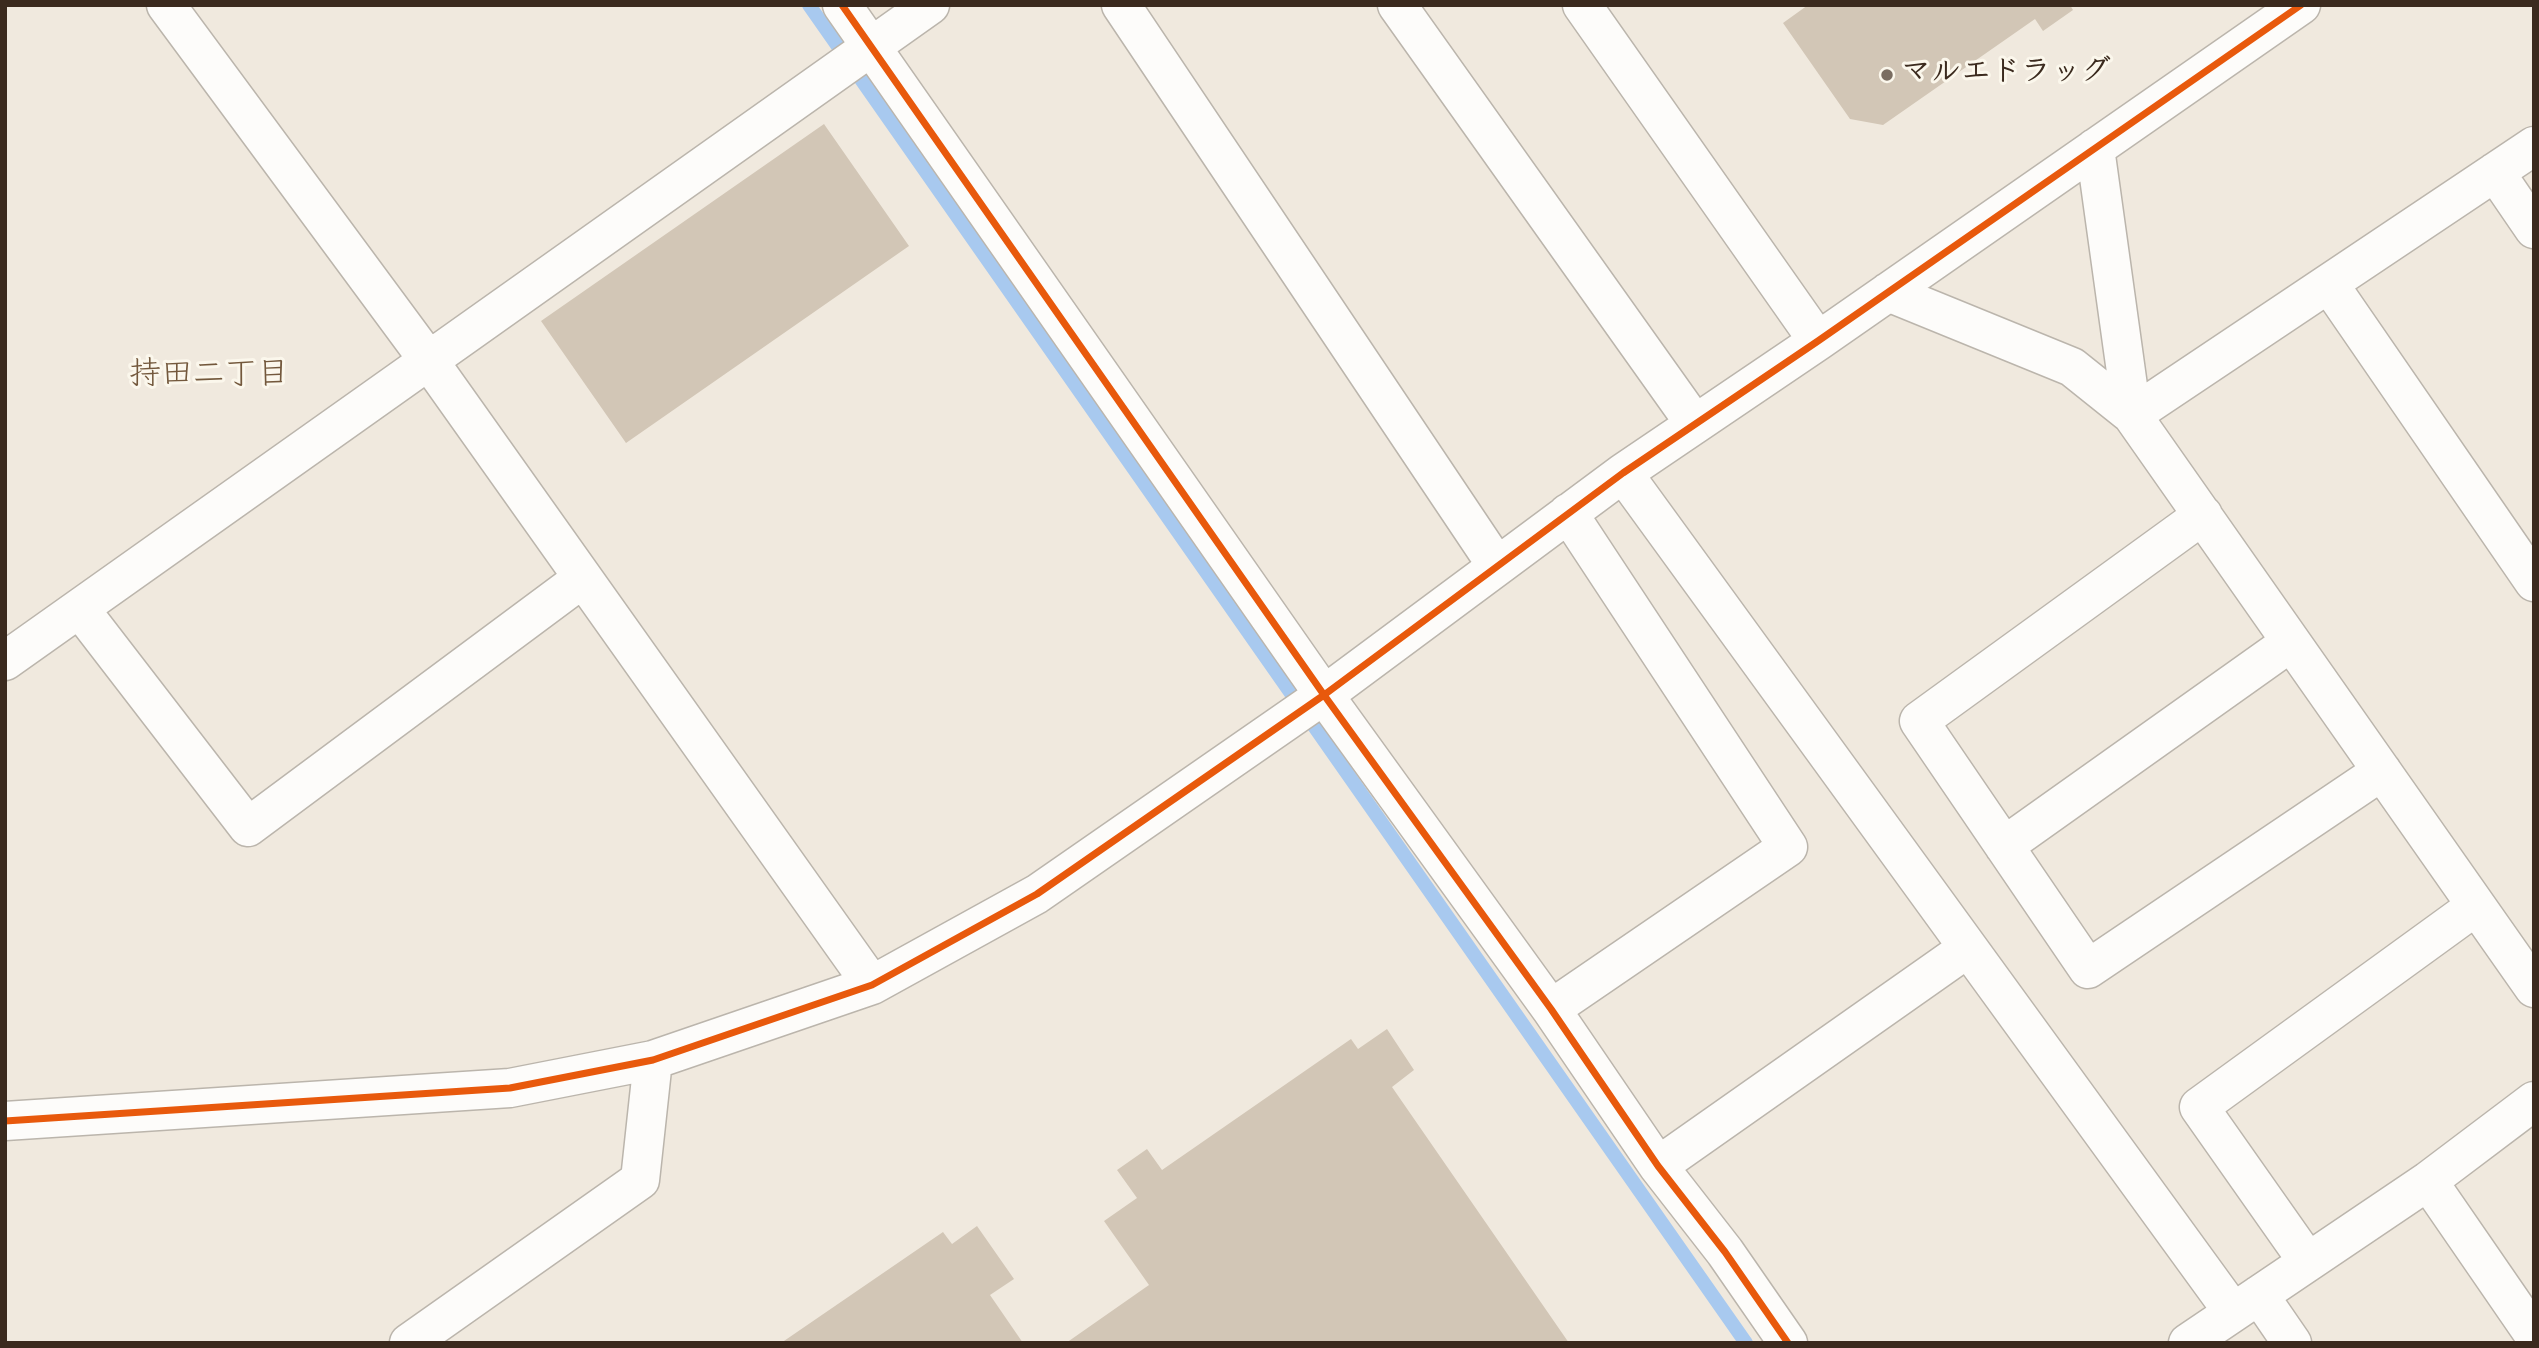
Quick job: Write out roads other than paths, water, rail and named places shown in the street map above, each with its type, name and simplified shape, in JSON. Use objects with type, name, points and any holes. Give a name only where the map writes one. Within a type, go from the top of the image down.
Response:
[{"type":"street","points":[[166,5],[429,361],[872,985]]},
{"type":"street","points":[[842,5],[1322,696],[1552,1009],[1658,1166],[1725,1252],[1788,1343]]},
{"type":"street","points":[[5,662],[930,5]]},
{"type":"street","points":[[1121,5],[1497,566]]},
{"type":"street","points":[[1397,5],[1695,425]]},
{"type":"street","points":[[1582,5],[1818,341]]},
{"type":"street","points":[[5,1121],[510,1088],[653,1060],[872,985],[1037,894],[1322,696],[1623,473],[1818,341],[2301,5]]},
{"type":"street","points":[[2132,415],[2534,146]]},
{"type":"street","points":[[2095,148],[2132,415]]},
{"type":"street","points":[[2495,172],[2534,229]]},
{"type":"street","points":[[2329,284],[2534,582]]},
{"type":"street","points":[[1888,292],[2072,367],[2132,415],[2534,988]]},
{"type":"street","points":[[1623,473],[1968,948],[2246,1304],[2292,1343]]},
{"type":"street","points":[[1552,1009],[1788,847],[1568,513]]},
{"type":"street","points":[[2203,516],[1919,721],[2088,969],[2382,771]]},
{"type":"street","points":[[80,609],[248,827],[583,578]]},
{"type":"street","points":[[2004,846],[2291,642]]},
{"type":"street","points":[[2308,1262],[2199,1107],[2476,906]]},
{"type":"street","points":[[1658,1166],[1968,948]]},
{"type":"street","points":[[409,1343],[640,1180],[653,1060]]},
{"type":"street","points":[[2188,1343],[2428,1181],[2534,1101]]},
{"type":"street","points":[[2428,1181],[2534,1335]]},
{"type":"waterway","points":[[809,5],[1746,1343]]},
{"type":"place","name":"マルエドラッグ","points":[[1887,75]]},
{"type":"district","name":"持田二丁目","points":[[209,378]]}]
